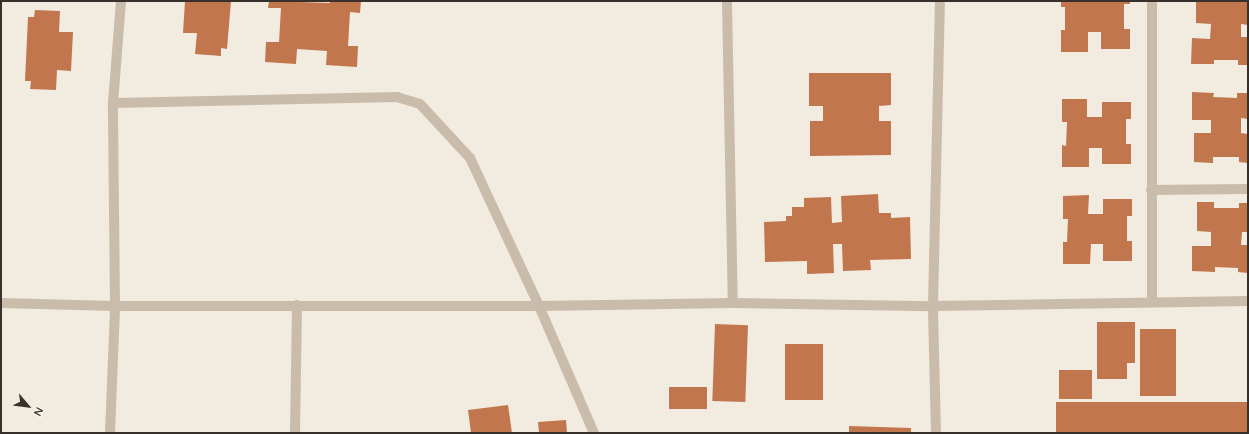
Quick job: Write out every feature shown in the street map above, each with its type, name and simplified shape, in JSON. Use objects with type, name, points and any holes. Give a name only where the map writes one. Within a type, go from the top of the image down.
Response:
[{"type":"street","points":[[110,433],[115,306],[113,103],[121,1]]},
{"type":"street","points":[[727,1],[733,302]]},
{"type":"street","points":[[936,433],[933,306],[940,1]]},
{"type":"street","points":[[1152,1],[1152,302]]},
{"type":"street","points":[[113,103],[397,97],[420,104],[470,158],[539,306],[594,433]]},
{"type":"street","points":[[1151,190],[1248,189]]},
{"type":"street","points":[[1,303],[115,306],[539,306],[733,302],[933,306],[1248,301]]},
{"type":"street","points":[[295,433],[297,305]]},
{"type":"building","points":[[185,1],[231,1],[227,49],[221,48],[221,56],[195,54],[197,33],[183,33]]},
{"type":"building","points":[[269,1],[330,3],[330,1],[361,1],[360,13],[350,12],[348,46],[358,46],[357,67],[326,65],[327,51],[297,49],[296,64],[265,62],[266,42],[279,42],[281,8],[268,8]]},
{"type":"building","points":[[1061,1],[1130,1],[1130,4],[1124,4],[1124,29],[1130,29],[1130,49],[1101,49],[1101,32],[1088,32],[1088,52],[1061,52],[1061,30],[1065,30],[1065,7],[1061,7]]},
{"type":"building","points":[[1196,1],[1248,1],[1248,25],[1241,24],[1241,37],[1248,37],[1248,65],[1238,65],[1238,60],[1214,60],[1214,64],[1191,64],[1192,38],[1210,39],[1211,24],[1196,23]]},
{"type":"building","points":[[35,10],[60,11],[59,32],[73,32],[71,71],[57,70],[56,90],[30,89],[31,81],[25,81],[28,17],[34,17]]},
{"type":"building","points":[[809,73],[891,73],[891,105],[879,106],[879,121],[891,121],[891,155],[810,156],[810,121],[823,121],[823,106],[809,106]]},
{"type":"building","points":[[1192,92],[1214,93],[1213,97],[1237,98],[1237,93],[1248,93],[1248,119],[1241,118],[1241,133],[1248,134],[1248,163],[1239,162],[1239,157],[1213,157],[1213,163],[1194,162],[1194,133],[1211,133],[1211,120],[1192,120]]},
{"type":"building","points":[[1062,99],[1087,99],[1087,117],[1102,117],[1102,102],[1131,102],[1131,119],[1126,119],[1126,144],[1131,144],[1131,164],[1102,164],[1102,148],[1089,148],[1089,167],[1062,167],[1062,145],[1066,146],[1067,122],[1062,122]]},
{"type":"building","points":[[878,194],[879,213],[891,213],[891,218],[910,217],[911,259],[870,260],[871,270],[843,271],[842,244],[833,244],[834,273],[807,274],[807,261],[765,262],[764,222],[786,221],[786,216],[792,216],[792,207],[804,207],[804,198],[831,197],[832,223],[842,222],[841,196]]},
{"type":"building","points":[[1089,195],[1088,214],[1103,214],[1103,199],[1132,199],[1132,216],[1127,216],[1127,241],[1132,241],[1132,261],[1103,261],[1103,244],[1091,244],[1090,264],[1063,264],[1063,242],[1067,242],[1068,219],[1063,219],[1063,196]]},
{"type":"building","points":[[1197,202],[1214,202],[1214,208],[1239,208],[1239,203],[1248,203],[1248,232],[1242,232],[1241,245],[1248,245],[1248,273],[1238,272],[1238,268],[1215,267],[1215,272],[1192,271],[1192,246],[1211,246],[1211,232],[1197,231]]},
{"type":"building","points":[[1097,322],[1135,322],[1135,363],[1127,363],[1127,379],[1097,379]]},
{"type":"building","points":[[715,324],[748,325],[745,402],[712,401]]},
{"type":"building","points":[[1140,329],[1176,329],[1176,396],[1140,396]]},
{"type":"building","points":[[785,344],[823,344],[823,400],[785,400]]},
{"type":"building","points":[[1059,370],[1092,370],[1092,399],[1059,399]]},
{"type":"building","points":[[669,387],[707,387],[707,409],[669,409]]},
{"type":"building","points":[[1056,402],[1248,402],[1248,433],[1056,433]]},
{"type":"building","points":[[508,405],[512,433],[471,433],[468,410]]},
{"type":"building","points":[[566,420],[567,433],[539,433],[538,422]]},
{"type":"building","points":[[849,426],[911,428],[911,433],[849,433]]}]
